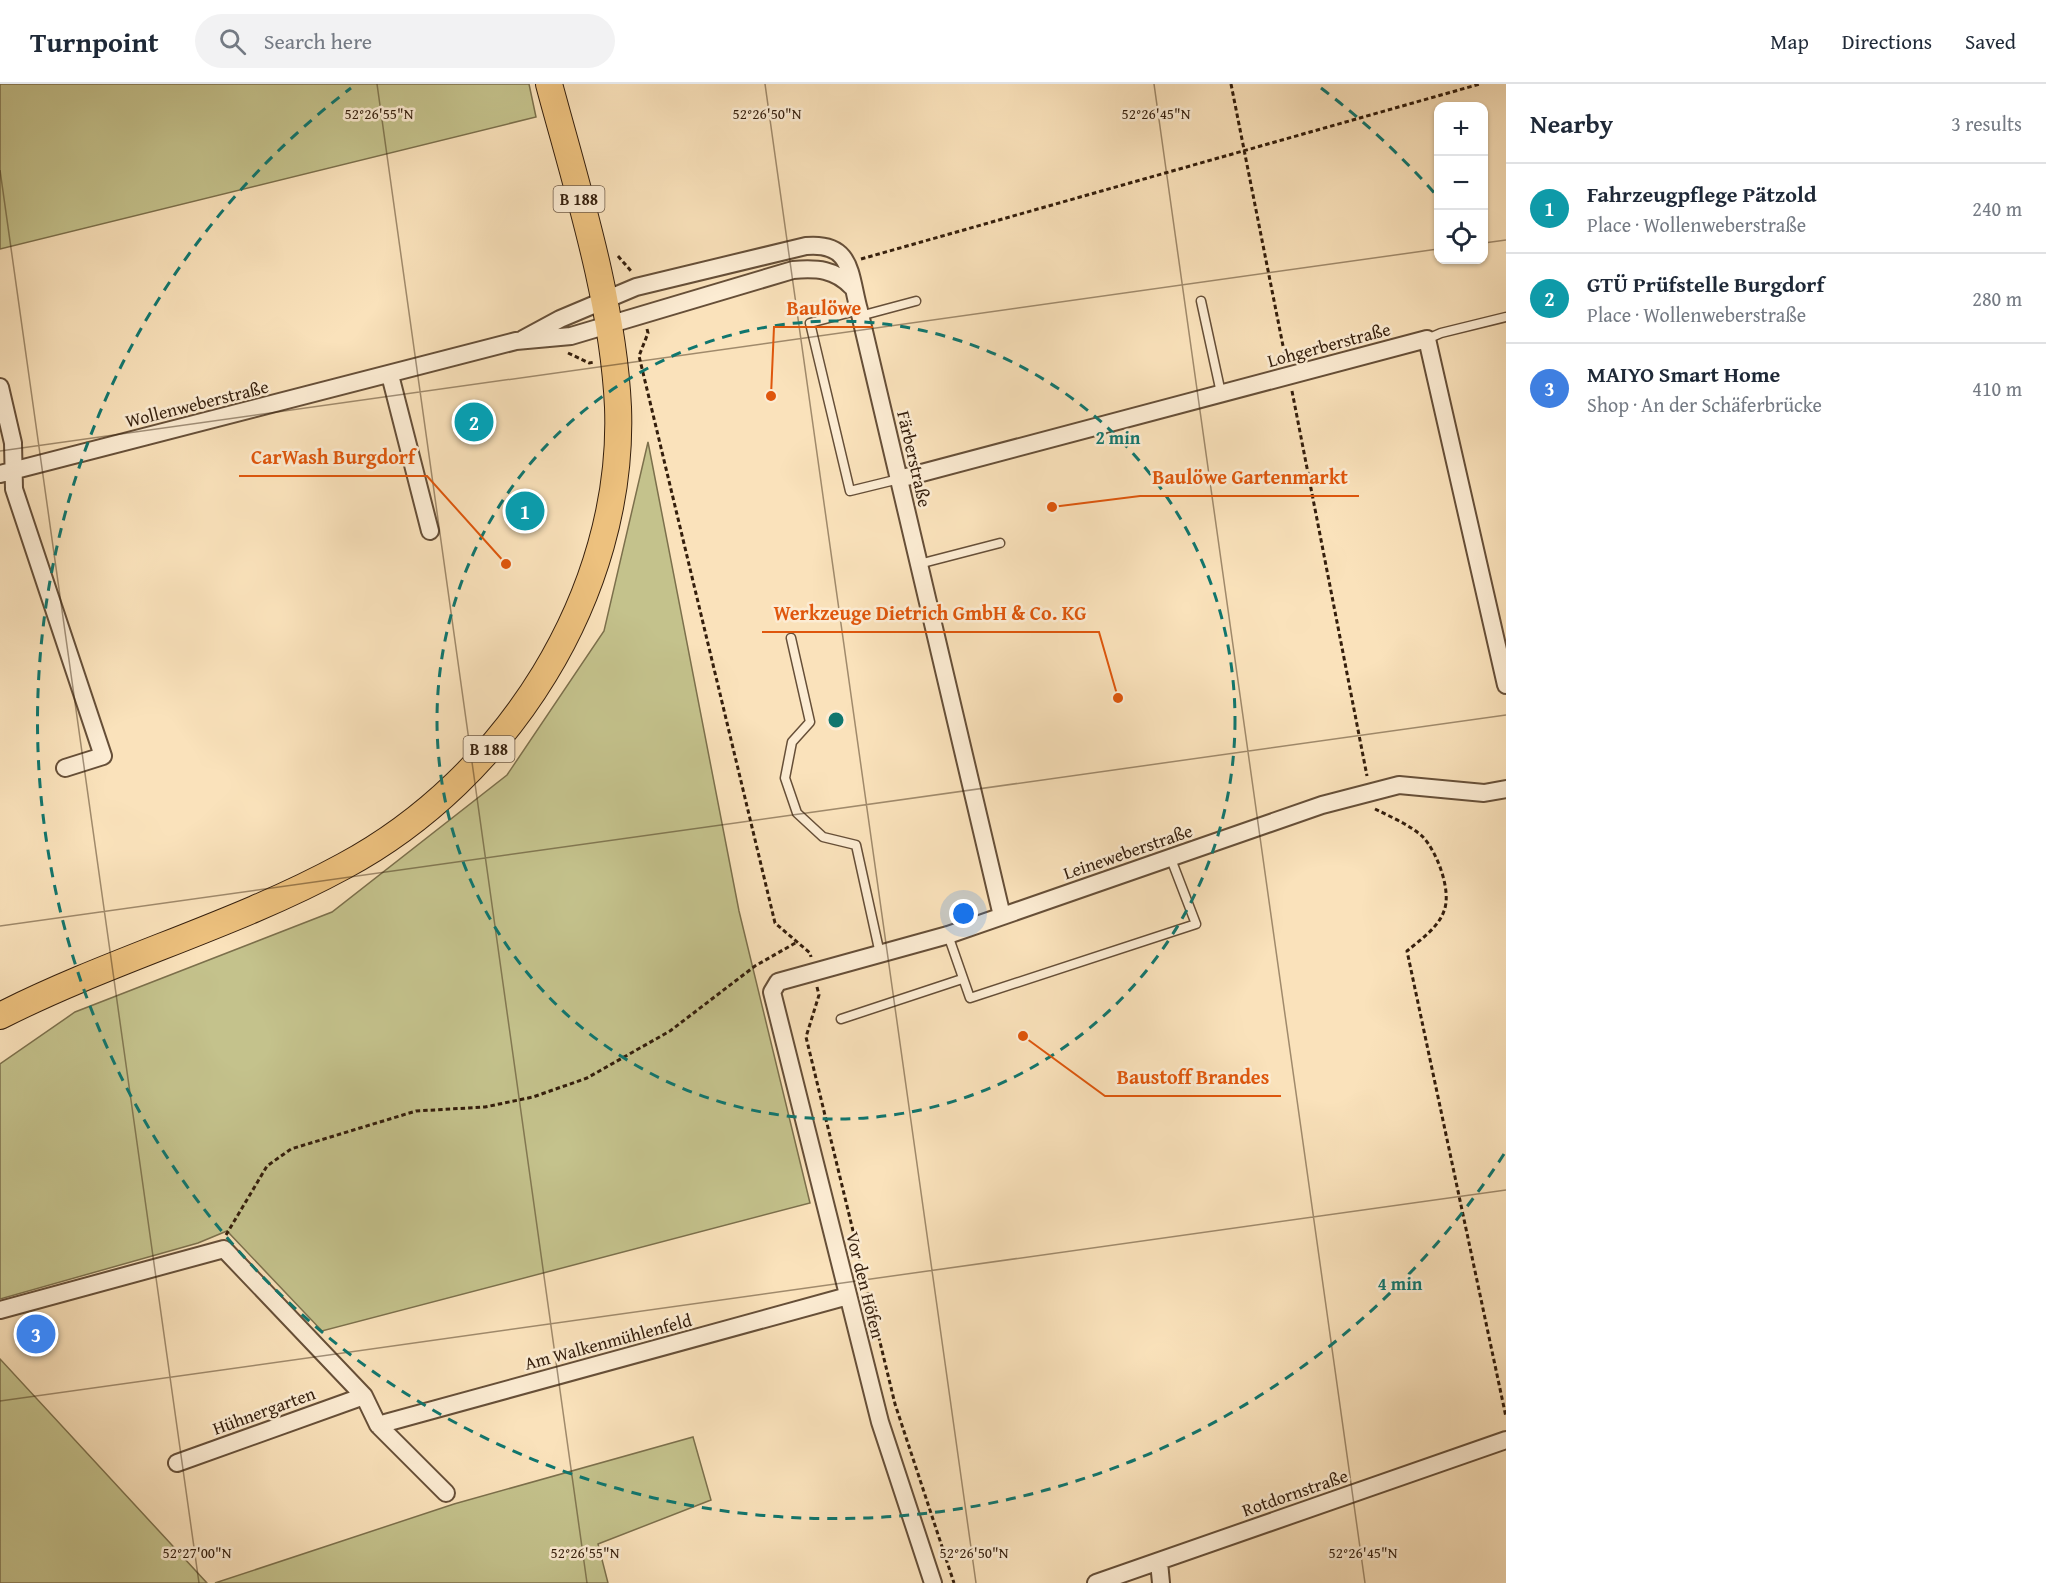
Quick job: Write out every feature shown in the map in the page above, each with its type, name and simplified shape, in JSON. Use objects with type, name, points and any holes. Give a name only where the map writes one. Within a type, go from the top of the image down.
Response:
[{"type":"main road","name":"B 188","points":[[0,1016],[60,987],[288,894],[347,865],[421,815],[485,754],[520,710],[555,654],[584,594],[610,506],[617,449],[618,408],[606,313],[549,84]]},
{"type":"street","points":[[606,313],[636,287],[806,246],[830,246],[840,253],[846,263]]},
{"type":"street","name":"Färberstraße","points":[[846,263],[1002,916]]},
{"type":"street","points":[[606,313],[793,270],[831,271],[841,275],[852,286]]},
{"type":"street","name":"Wollenweberstraße","points":[[523,339],[560,318],[606,313]]},
{"type":"street","name":"Wollenweberstraße","points":[[7,472],[523,339],[570,336],[606,313]]},
{"type":"street","points":[[1427,339],[1506,685]]},
{"type":"street","name":"Lohgerberstraße","points":[[899,480],[1427,339]]},
{"type":"street","points":[[390,375],[430,531]]},
{"type":"street","points":[[0,387],[14,443],[7,472],[104,756],[64,768]]},
{"type":"street","name":"Leineweberstraße","points":[[772,992],[778,982],[948,934],[1171,859],[1322,805],[1399,785],[1484,793],[1506,789]]},
{"type":"street","name":"Vor den Höfen","points":[[772,992],[880,1422],[933,1583]]},
{"type":"street","points":[[0,1310],[216,1251],[364,1396],[378,1425],[446,1493]]},
{"type":"street","name":"Am Walkenmühlenfeld","points":[[378,1425],[848,1296]]},
{"type":"street","name":"Hühnergarten","points":[[177,1463],[364,1396]]},
{"type":"street","name":"Rotdornstraße","points":[[1096,1583],[1506,1440]]},
{"type":"street","points":[[1159,1562],[1161,1583]]},
{"type":"lane","points":[[899,480],[850,491],[810,323],[916,301]]},
{"type":"lane","points":[[1201,302],[1221,393]]},
{"type":"lane","points":[[1427,339],[1441,333],[1506,317]]},
{"type":"lane","points":[[919,564],[1000,543]]},
{"type":"lane","points":[[791,638],[810,722],[792,742],[785,778],[796,813],[823,837],[856,845],[880,954]]},
{"type":"lane","points":[[948,934],[969,998],[1196,924],[1171,859]]},
{"type":"lane","points":[[841,1019],[962,979]]},
{"type":"path","points":[[1231,84],[1375,809],[1423,837],[1437,857],[1445,883],[1445,910],[1429,933],[1407,951],[1506,1417]]},
{"type":"path","points":[[846,263],[1480,84]]},
{"type":"path","points":[[620,260],[633,272]]},
{"type":"path","points":[[648,333],[639,356],[775,923],[810,953],[819,995],[806,1037],[895,1404],[954,1583]]},
{"type":"path","points":[[216,1251],[267,1166],[291,1149],[416,1111],[485,1107],[532,1097],[588,1078],[670,1031],[755,966],[797,942]]},
{"type":"shaded area","points":[[0,84],[529,84],[536,117],[0,249]]},
{"type":"shaded area","points":[[648,442],[739,911],[810,1203],[322,1331],[227,1231],[198,1243],[0,1299],[0,1064],[75,1012],[332,912],[507,775],[604,631]]},
{"type":"shaded area","points":[[0,1359],[207,1583],[0,1583]]},
{"type":"shaded area","points":[[693,1437],[711,1500],[598,1544],[608,1583],[215,1583],[454,1504]]},
{"type":"place","name":"Baulöwe","points":[[771,396]]},
{"type":"place","name":"GTÜ Prüfstelle Burgdorf","points":[[474,422]]},
{"type":"place","name":"Baulöwe Gartenmarkt","points":[[1052,507]]},
{"type":"place","name":"Fahrzeugpflege Pätzold","points":[[525,511]]},
{"type":"place","name":"CarWash Burgdorf","points":[[506,564]]},
{"type":"place","name":"Werkzeuge Dietrich GmbH & Co. KG","points":[[1118,698]]},
{"type":"place","name":"Baustoff Brandes","points":[[1023,1036]]},
{"type":"place","name":"MAIYO Smart Home","points":[[36,1334]]}]
